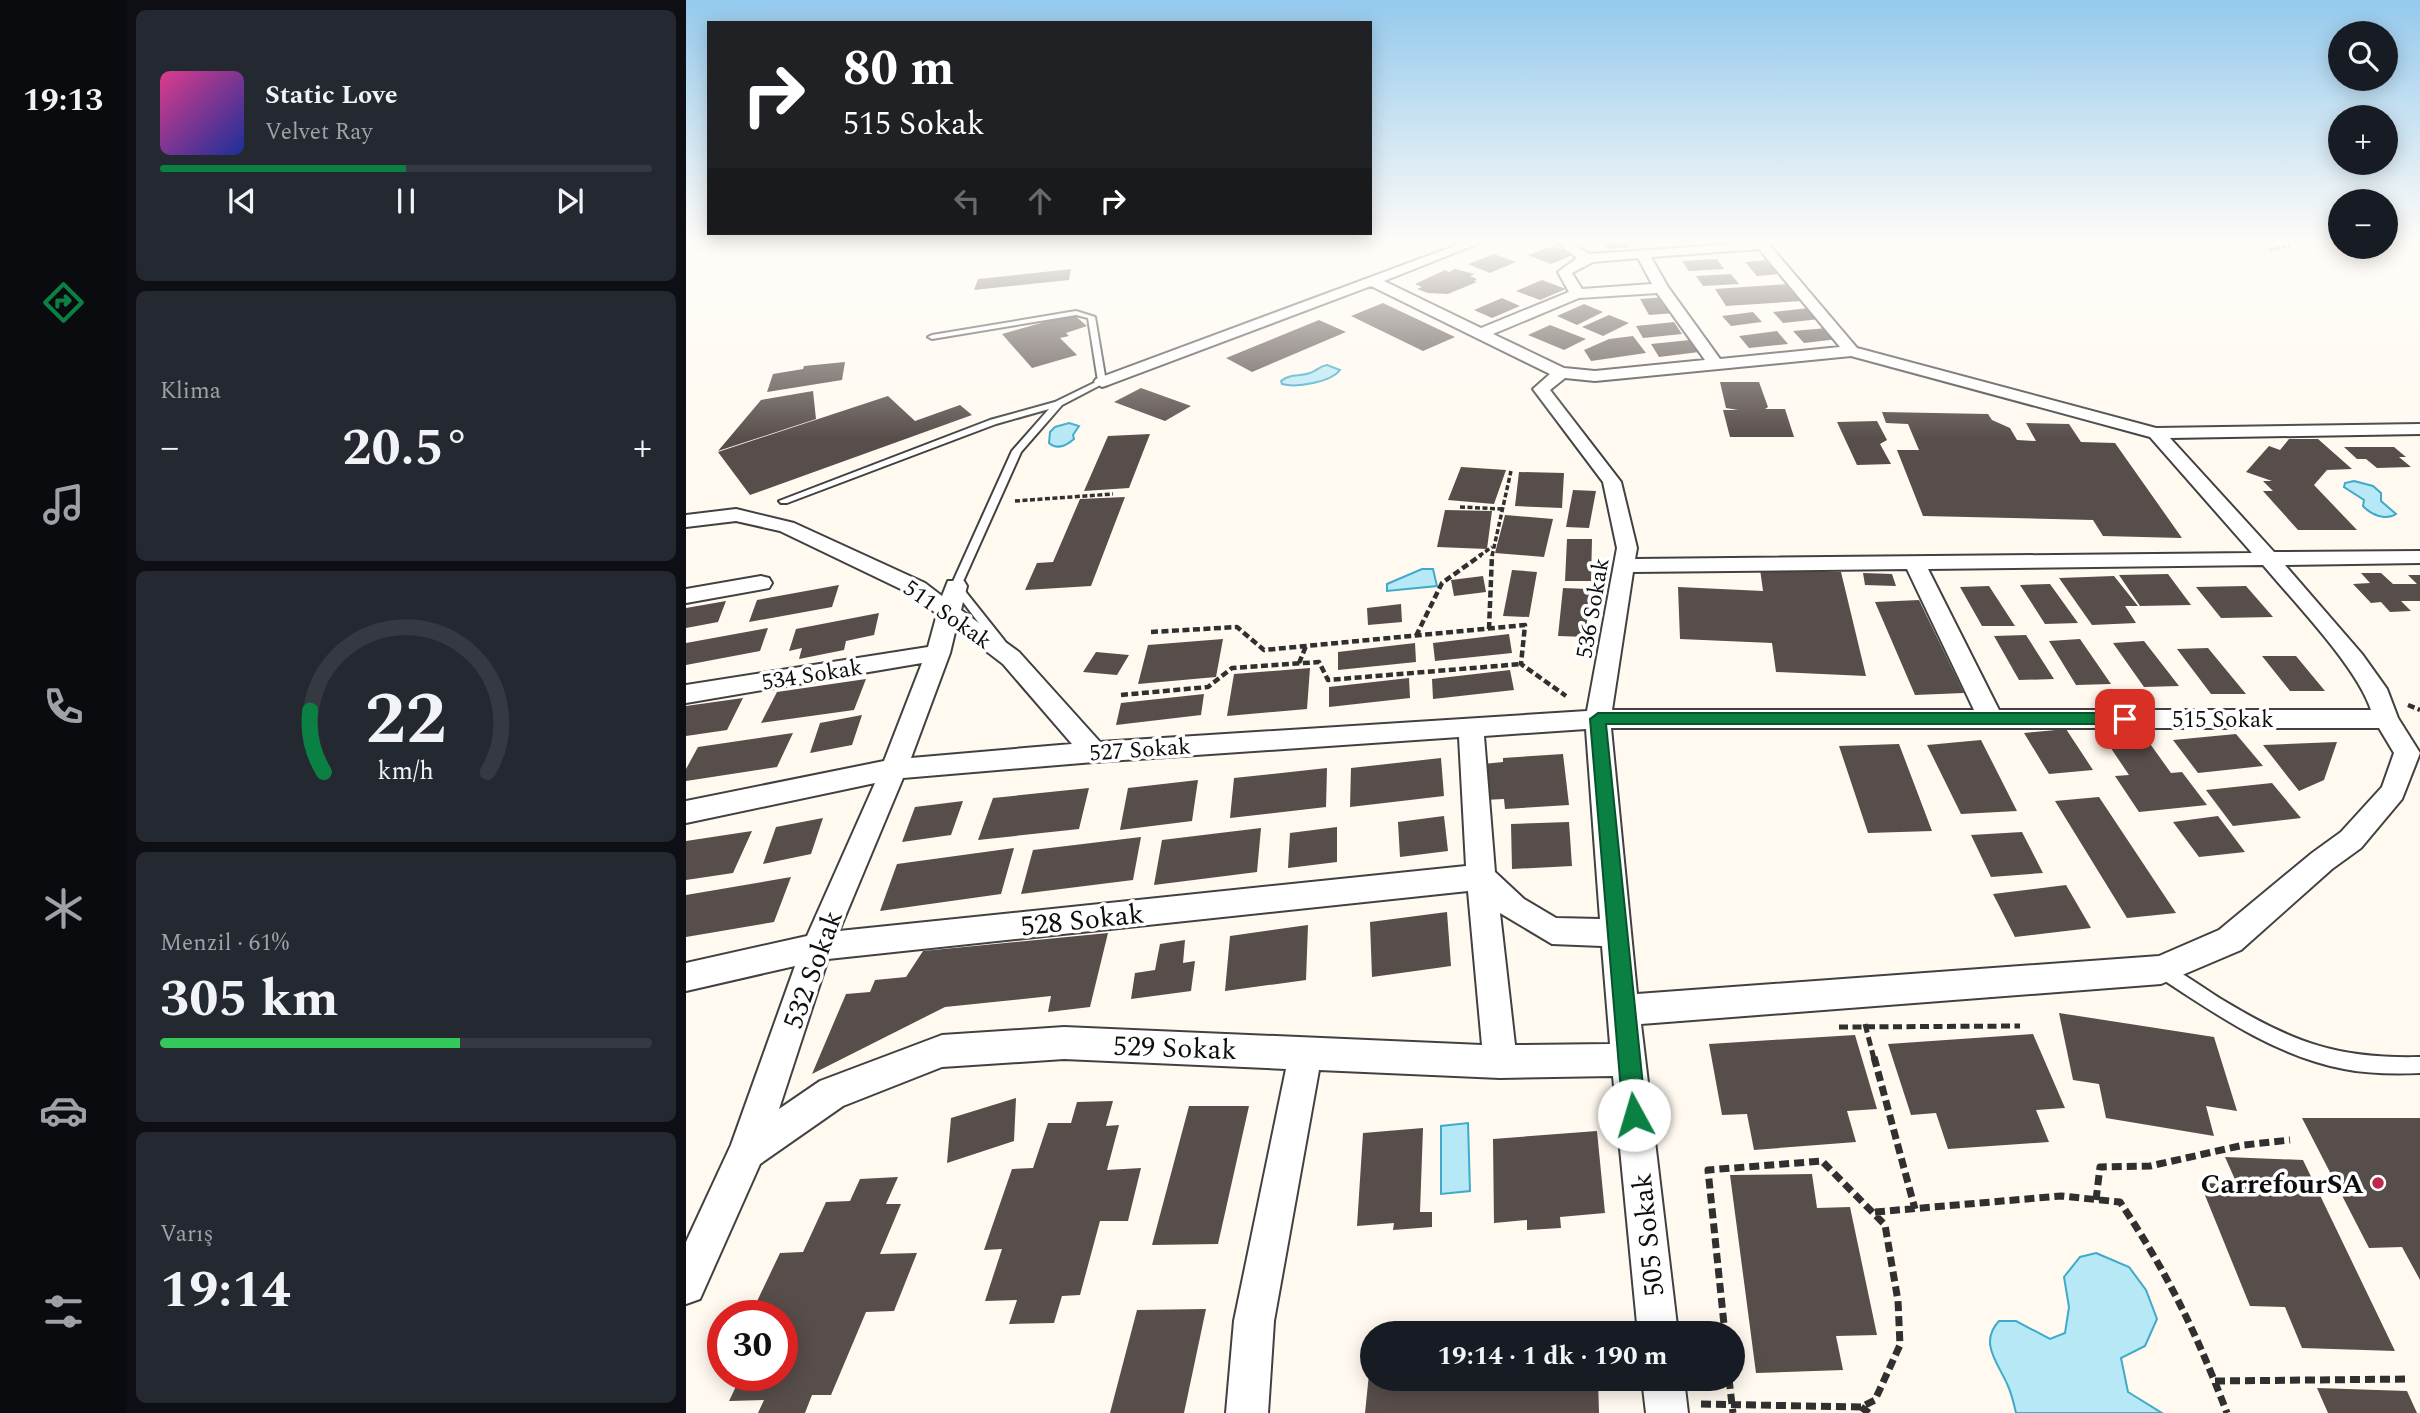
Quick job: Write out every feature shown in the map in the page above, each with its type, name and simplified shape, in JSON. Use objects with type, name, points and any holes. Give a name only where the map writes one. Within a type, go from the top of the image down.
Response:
[{"type":"street","points":[[1102,382],[1300,308]]},
{"type":"street","points":[[1430,308],[1562,373],[1595,376],[1852,351],[2157,433],[2420,429]]},
{"type":"street","points":[[1483,333],[1543,308]]},
{"type":"street","points":[[1675,308],[1715,365]]},
{"type":"street","points":[[1815,308],[1852,351]]},
{"type":"street","name":"536 Sokak","points":[[1562,373],[1541,388],[1612,482],[1627,548],[1598,719]]},
{"type":"street","points":[[1623,1010],[2161,970],[2230,940],[2322,861],[2351,840],[2393,792],[2414,761],[2386,719],[2378,695],[2365,675],[2269,559],[2157,433]]},
{"type":"street","name":"511 Sokak","points":[[686,522],[736,515],[787,527],[917,588],[1011,658],[1094,752]]},
{"type":"street","points":[[1624,566],[2420,557]]},
{"type":"street","points":[[1915,563],[1992,719]]},
{"type":"street","points":[[686,596],[761,583]]},
{"type":"street","name":"532 Sokak","points":[[686,1285],[747,1151],[817,947],[894,769],[938,653],[956,586]]},
{"type":"street","name":"534 Sokak","points":[[686,694],[938,653]]},
{"type":"street","name":"515 Sokak","points":[[1598,719],[2386,719]]},
{"type":"street","name":"527 Sokak","points":[[686,812],[894,769],[1094,752],[1598,719]]},
{"type":"street","name":"505 Sokak","points":[[1598,719],[1623,1010],[1657,1321]]},
{"type":"street","points":[[1471,726],[1481,877],[1500,1062]]},
{"type":"street","points":[[1481,877],[1514,908],[1552,932],[1616,933]]},
{"type":"street","name":"528 Sokak","points":[[686,977],[817,947],[1481,877]]},
{"type":"street","name":"529 Sokak","points":[[747,1151],[832,1093],[942,1051],[1064,1042],[1500,1062],[1629,1060]]},
{"type":"street","points":[[1247,1413],[1254,1321],[1306,1053]]},
{"type":"street","points":[[1664,1391],[1667,1413]]},
{"type":"lane","points":[[784,501],[993,422],[1059,403],[1102,382],[1091,317],[1076,313],[932,337]]},
{"type":"lane","points":[[1011,658],[956,586],[1017,451],[1059,403]]},
{"type":"lane","points":[[2161,970],[2272,1036],[2324,1057],[2379,1066],[2420,1065]]},
{"type":"path","points":[[1489,629],[1492,547],[1511,471]]},
{"type":"path","points":[[993,503],[1113,494]]},
{"type":"path","points":[[1460,507],[1502,509]]},
{"type":"path","points":[[1416,636],[1442,583],[1492,547]]},
{"type":"path","points":[[1151,632],[1237,627],[1264,650],[1525,625],[1521,664]]},
{"type":"path","points":[[1298,663],[1306,646]]},
{"type":"path","points":[[1121,695],[1208,687],[1232,668],[1319,662],[1328,680],[1521,664],[1598,719]]},
{"type":"path","points":[[1866,1026],[1915,1209]]},
{"type":"path","points":[[1828,1027],[2020,1026]]},
{"type":"path","points":[[2096,1200],[2100,1167],[2150,1166],[2244,1145],[2290,1140]]},
{"type":"path","points":[[1724,1321],[1708,1170],[1822,1161],[1885,1226],[1898,1301],[1900,1345],[1875,1400],[1861,1407],[1732,1409],[1730,1391]]},
{"type":"path","points":[[1874,1212],[2062,1196],[2120,1202],[2158,1259],[2202,1346],[2227,1413]]},
{"type":"path","points":[[2215,1381],[2407,1378]]},
{"type":"path","points":[[1861,1407],[1869,1413]]},
{"type":"water","points":[[1327,365],[1340,370],[1329,378],[1313,383],[1282,384],[1281,381],[1288,377],[1310,373]]},
{"type":"water","points":[[1069,423],[1079,426],[1073,435],[1074,439],[1062,446],[1049,443],[1050,432],[1055,427]]},
{"type":"water","points":[[2354,481],[2373,486],[2381,493],[2381,501],[2396,514],[2383,517],[2366,509],[2363,506],[2364,500],[2344,487],[2345,483]]},
{"type":"water","points":[[1422,569],[1433,569],[1437,586],[1387,591],[1387,584]]},
{"type":"water","points":[[1468,1123],[1470,1191],[1441,1194],[1441,1126]]},
{"type":"water","points":[[2096,1253],[2129,1267],[2146,1290],[2157,1319],[2145,1346],[2121,1358],[2128,1392],[2162,1413],[2016,1413],[2009,1389],[1992,1354],[1990,1337],[1993,1329],[1999,1321],[2016,1321],[2050,1339],[2065,1333],[2069,1307],[2064,1277],[2080,1257]]},
{"type":"building","points":[[1371,308],[1393,308],[1455,337],[1423,351],[1351,316]]},
{"type":"building","points":[[1479,308],[1515,308],[1492,318],[1474,310]]},
{"type":"building","points":[[1575,308],[1593,308],[1603,312],[1577,325],[1557,316]]},
{"type":"building","points":[[1645,308],[1672,308],[1675,313],[1649,315]]},
{"type":"building","points":[[1809,308],[1820,319],[1783,323],[1773,312]]},
{"type":"building","points":[[1753,312],[1762,322],[1731,326],[1722,316]]},
{"type":"building","points":[[1073,314],[1087,326],[1066,333],[1069,336],[1060,338],[1077,355],[1032,368],[1002,334]]},
{"type":"building","points":[[1609,315],[1629,323],[1603,336],[1582,327]]},
{"type":"building","points":[[1319,320],[1346,332],[1252,372],[1226,358]]},
{"type":"building","points":[[1674,322],[1682,334],[1643,338],[1636,326]]},
{"type":"building","points":[[1550,325],[1586,339],[1564,350],[1528,335]]},
{"type":"building","points":[[1827,328],[1838,339],[1804,343],[1793,331]]},
{"type":"building","points":[[1777,331],[1788,344],[1749,348],[1739,336]]},
{"type":"building","points":[[1633,336],[1646,353],[1591,361],[1584,350],[1609,339]]},
{"type":"building","points":[[1690,340],[1699,352],[1659,357],[1651,344]]},
{"type":"building","points":[[845,362],[842,380],[767,392],[773,374],[803,369],[804,366]]},
{"type":"building","points":[[1720,382],[1759,382],[1768,407],[1765,409],[1785,409],[1794,437],[1730,437],[1723,410],[1738,410],[1726,408]]},
{"type":"building","points":[[1141,388],[1191,406],[1165,421],[1114,402]]},
{"type":"building","points":[[813,391],[816,419],[718,451],[761,400]]},
{"type":"building","points":[[888,396],[915,421],[960,405],[972,415],[750,495],[718,452]]},
{"type":"building","points":[[1882,412],[1988,414],[1992,420],[2010,428],[2017,440],[2036,441],[2026,423],[2069,424],[2081,442],[2115,443],[2182,538],[2103,536],[2093,520],[1923,516],[1897,450],[1919,450],[1908,424],[1886,423]]},
{"type":"building","points":[[1877,421],[1887,440],[1880,444],[1891,464],[1857,465],[1837,422]]},
{"type":"building","points":[[1150,434],[1129,488],[1084,491],[1108,436]]},
{"type":"building","points":[[2289,439],[2318,439],[2352,469],[2327,470],[2314,485],[2357,530],[2298,530],[2263,491],[2273,491],[2263,481],[2272,481],[2246,472],[2269,446],[2280,450]]},
{"type":"building","points":[[2344,447],[2394,447],[2406,457],[2399,457],[2411,467],[2377,468],[2366,459],[2357,459]]},
{"type":"building","points":[[1461,467],[1506,470],[1494,504],[1448,500]]},
{"type":"building","points":[[1519,472],[1564,473],[1562,508],[1515,506]]},
{"type":"building","points":[[1573,490],[1596,491],[1589,528],[1566,527]]},
{"type":"building","points":[[1125,497],[1091,586],[1025,590],[1037,563],[1053,562],[1080,499]]},
{"type":"building","points":[[1445,510],[1492,511],[1487,549],[1437,547]]},
{"type":"building","points":[[1505,515],[1553,519],[1544,557],[1495,553]]},
{"type":"building","points":[[1567,539],[1592,539],[1591,581],[1565,581]]},
{"type":"building","points":[[1760,569],[1841,572],[1866,676],[1776,672],[1772,643],[1680,639],[1678,587],[1763,591]]},
{"type":"building","points":[[1512,570],[1537,572],[1529,617],[1503,616]]},
{"type":"building","points":[[1863,573],[1892,574],[1896,586],[1865,585]]},
{"type":"building","points":[[2361,573],[2381,573],[2393,584],[2417,584],[2408,575],[2420,575],[2420,601],[2401,601],[2411,611],[2390,612],[2381,602],[2371,603],[2353,584],[2370,583]]},
{"type":"building","points":[[2168,574],[2191,605],[2140,606],[2119,575]]},
{"type":"building","points":[[1483,576],[1486,592],[1454,596],[1451,580]]},
{"type":"building","points":[[2114,576],[2138,606],[2125,606],[2136,623],[2092,625],[2059,578]]},
{"type":"building","points":[[2050,584],[2078,623],[2045,624],[2020,585]]},
{"type":"building","points":[[839,585],[832,607],[749,622],[757,600]]},
{"type":"building","points":[[1989,586],[2015,626],[1982,626],[1960,587]]},
{"type":"building","points":[[2246,586],[2273,617],[2221,618],[2196,587]]},
{"type":"building","points":[[1563,588],[1589,589],[1586,637],[1558,636]]},
{"type":"building","points":[[1919,600],[1964,693],[1915,695],[1875,602]]},
{"type":"building","points":[[726,601],[718,622],[686,628],[686,608]]},
{"type":"building","points":[[1401,604],[1402,622],[1368,625],[1367,608]]},
{"type":"building","points":[[879,613],[874,635],[846,641],[844,650],[799,659],[802,648],[789,651],[796,629]]},
{"type":"building","points":[[768,628],[760,651],[686,665],[686,643]]},
{"type":"building","points":[[1509,634],[1512,653],[1435,661],[1433,643]]},
{"type":"building","points":[[2026,635],[2054,679],[2019,680],[1994,636]]},
{"type":"building","points":[[1223,639],[1216,677],[1138,684],[1148,645]]},
{"type":"building","points":[[2080,639],[2111,684],[2076,685],[2049,641]]},
{"type":"building","points":[[2144,641],[2179,686],[2144,687],[2113,643]]},
{"type":"building","points":[[1415,643],[1416,662],[1338,670],[1338,652]]},
{"type":"building","points":[[2208,648],[2246,694],[2211,694],[2177,649]]},
{"type":"building","points":[[1096,652],[1129,655],[1117,675],[1083,672]]},
{"type":"building","points":[[2262,656],[2296,656],[2325,691],[2290,691]]},
{"type":"building","points":[[1310,668],[1307,709],[1227,716],[1234,674]]},
{"type":"building","points":[[1510,670],[1514,690],[1433,699],[1432,679]]},
{"type":"building","points":[[1409,678],[1410,698],[1329,707],[1329,687]]},
{"type":"building","points":[[866,679],[854,710],[761,723],[777,692]]},
{"type":"building","points":[[1204,694],[1201,715],[1116,725],[1121,703]]},
{"type":"building","points":[[743,698],[727,730],[686,736],[686,706]]},
{"type":"building","points":[[862,715],[852,745],[810,753],[820,723]]},
{"type":"building","points":[[2066,729],[2093,770],[2049,774],[2024,733]]},
{"type":"building","points":[[793,733],[777,767],[686,781],[686,769],[698,747]]},
{"type":"building","points":[[2143,734],[2171,773],[2182,772],[2207,805],[2139,812],[2115,776],[2129,775],[2104,738]]},
{"type":"building","points":[[2236,734],[2263,766],[2198,773],[2173,740]]},
{"type":"building","points":[[1981,740],[2017,811],[1961,814],[1927,745]]},
{"type":"building","points":[[2337,742],[2324,780],[2299,791],[2263,745]]},
{"type":"building","points":[[1899,744],[1932,831],[1868,833],[1839,746]]},
{"type":"building","points":[[1563,754],[1569,805],[1505,809],[1504,799],[1484,800],[1483,764],[1503,762],[1503,758]]},
{"type":"building","points":[[1441,758],[1444,796],[1350,807],[1351,768]]},
{"type":"building","points":[[1327,768],[1326,807],[1230,818],[1234,778]]},
{"type":"building","points":[[1198,780],[1192,821],[1120,830],[1128,788]]},
{"type":"building","points":[[2272,783],[2301,818],[2233,826],[2206,790]]},
{"type":"building","points":[[1089,788],[1079,829],[978,840],[993,798]]},
{"type":"building","points":[[2099,797],[2176,913],[2127,918],[2055,801]]},
{"type":"building","points":[[963,801],[951,835],[902,842],[915,807]]},
{"type":"building","points":[[1444,816],[1448,851],[1400,857],[1398,822]]},
{"type":"building","points":[[2218,816],[2245,852],[2199,857],[2173,822]]},
{"type":"building","points":[[823,818],[811,854],[763,864],[776,827]]},
{"type":"building","points":[[1569,822],[1572,866],[1512,869],[1511,824]]},
{"type":"building","points":[[1337,827],[1337,862],[1288,868],[1290,833]]},
{"type":"building","points":[[1261,828],[1257,872],[1154,885],[1162,840]]},
{"type":"building","points":[[752,831],[733,873],[686,880],[686,841]]},
{"type":"building","points":[[2022,832],[2043,873],[1991,877],[1971,835]]},
{"type":"building","points":[[1141,837],[1133,880],[1021,894],[1033,850]]},
{"type":"building","points":[[1014,848],[1001,894],[880,911],[897,864]]},
{"type":"building","points":[[791,877],[774,922],[686,937],[686,895]]},
{"type":"building","points":[[2066,885],[2091,928],[2015,937],[1993,894]]},
{"type":"building","points":[[1447,912],[1451,966],[1372,977],[1370,922]]},
{"type":"building","points":[[1308,925],[1306,980],[1225,991],[1230,936]]},
{"type":"building","points":[[1108,933],[1090,1007],[1048,1012],[1051,996],[945,1007],[812,1074],[846,994],[870,992],[875,980],[906,977],[923,951]]},
{"type":"building","points":[[1185,940],[1183,963],[1195,961],[1191,991],[1131,999],[1135,973],[1155,970],[1160,944]]},
{"type":"building","points":[[2059,1013],[2214,1037],[2237,1111],[2206,1106],[2214,1136],[2106,1118],[2099,1084],[2073,1080]]},
{"type":"building","points":[[2033,1034],[2065,1108],[2036,1110],[2049,1142],[1948,1149],[1936,1113],[1911,1115],[1888,1044]]},
{"type":"building","points":[[1855,1035],[1877,1109],[1847,1111],[1856,1142],[1754,1150],[1747,1114],[1722,1115],[1709,1044]]},
{"type":"building","points":[[1016,1098],[1014,1141],[947,1163],[951,1118]]},
{"type":"building","points":[[1113,1101],[1106,1126],[1119,1125],[1107,1170],[1141,1168],[1128,1221],[1100,1221],[1080,1295],[1062,1296],[1054,1323],[1009,1324],[1017,1300],[985,1301],[1002,1249],[984,1250],[1012,1169],[1033,1168],[1048,1123],[1071,1123],[1077,1102]]},
{"type":"building","points":[[1189,1106],[1249,1106],[1218,1244],[1152,1245]]},
{"type":"building","name":"CarrefourSA","points":[[2302,1118],[2420,1118],[2420,1280],[2402,1247],[2369,1248]]},
{"type":"building","points":[[1423,1128],[1420,1212],[1432,1212],[1432,1227],[1393,1230],[1394,1223],[1357,1226],[1363,1133]]},
{"type":"building","points":[[1597,1131],[1605,1213],[1560,1217],[1561,1228],[1527,1230],[1527,1220],[1494,1223],[1493,1139]]},
{"type":"building","points":[[2225,1157],[2303,1160],[2395,1351],[2302,1348],[2285,1307],[2250,1306],[2200,1183],[2237,1184]]},
{"type":"building","points":[[1812,1174],[1817,1208],[1850,1207],[1877,1335],[1836,1336],[1843,1370],[1756,1373],[1730,1175]]},
{"type":"building","points":[[898,1177],[886,1204],[901,1204],[880,1254],[917,1253],[894,1311],[866,1312],[831,1395],[812,1395],[805,1413],[758,1413],[764,1400],[729,1401],[734,1391],[798,1391],[798,1300],[758,1300],[780,1253],[803,1252],[826,1202],[850,1201],[860,1179]]},
{"type":"building","points":[[1206,1309],[1184,1413],[1110,1413],[1137,1310]]},
{"type":"building","points":[[2317,1388],[2407,1391],[2417,1413],[2328,1413]]},
{"type":"building","points":[[1367,1391],[1598,1391],[1599,1413],[1365,1413]]},
{"type":"place","name":"CarrefourSA","points":[[2378,1183]]},
{"type":"route","points":[[1634,1115],[1598,719],[2125,719]]}]
